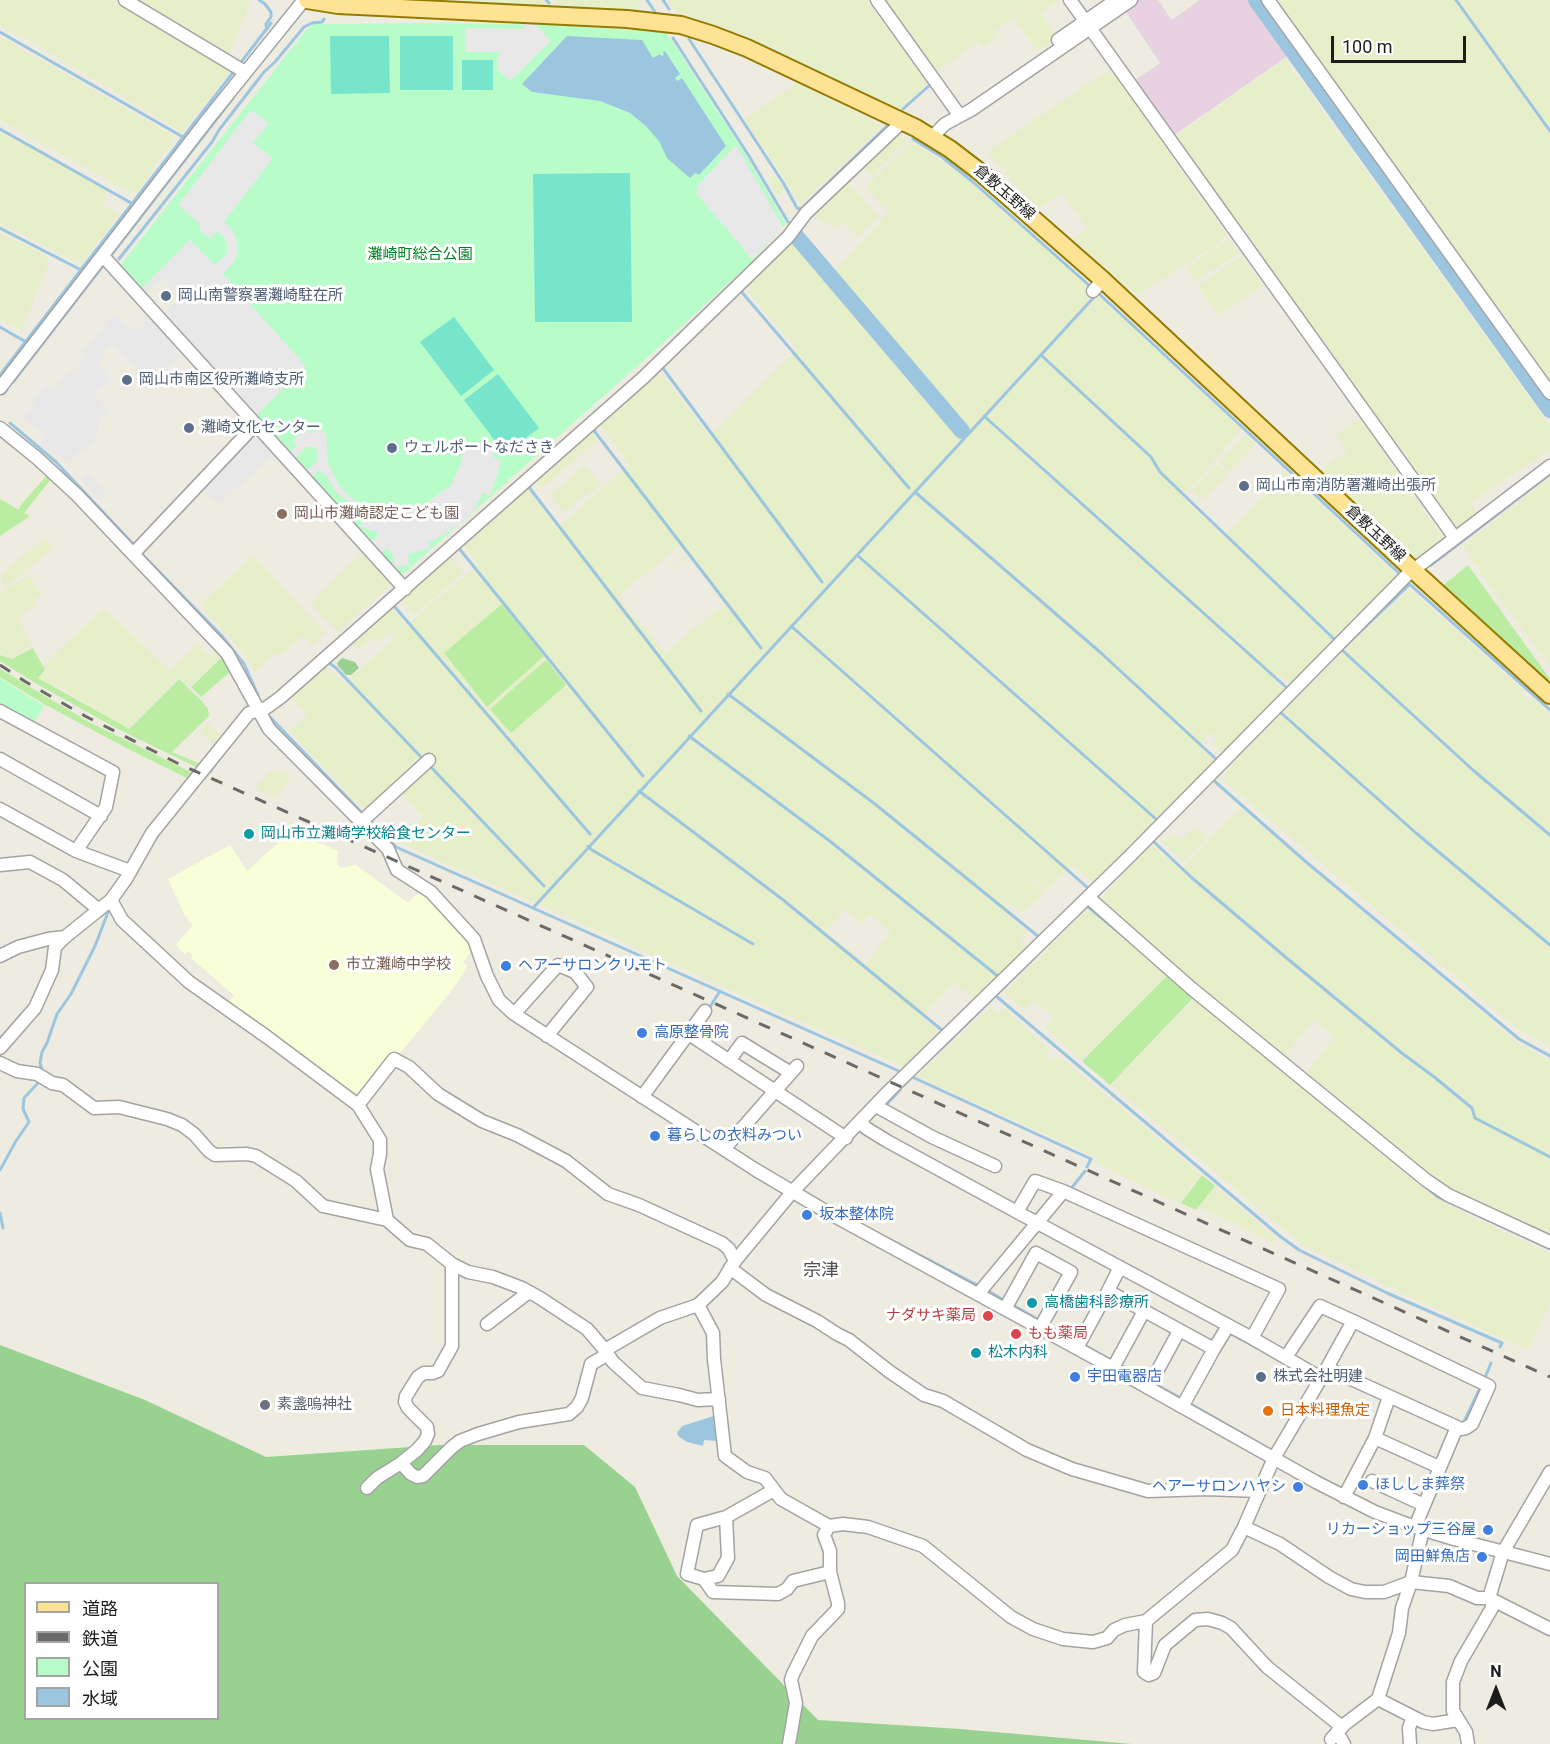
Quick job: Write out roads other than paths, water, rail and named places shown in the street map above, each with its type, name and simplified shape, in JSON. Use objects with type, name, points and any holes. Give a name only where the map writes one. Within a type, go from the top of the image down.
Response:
[{"type":"main road","name":"倉敷玉野線","points":[[305,0],[338,4],[615,19],[681,25],[747,48],[903,121],[932,137],[980,172],[1097,286],[1407,576],[1550,695]]},
{"type":"street","points":[[125,0],[241,69]]},
{"type":"street","points":[[0,388],[103,256],[241,69],[305,0]]},
{"type":"street","points":[[877,0],[958,114]]},
{"type":"street","points":[[1070,0],[1455,538]]},
{"type":"street","points":[[932,137],[958,114],[971,110],[1117,3],[1131,0]]},
{"type":"street","points":[[1268,0],[1550,393]]},
{"type":"street","points":[[0,1048],[35,1008],[52,970],[55,947],[111,900],[152,833],[249,713],[266,708],[281,697],[644,377],[788,237],[806,213],[903,121]]},
{"type":"street","points":[[103,256],[405,589]]},
{"type":"street","points":[[136,551],[255,425]]},
{"type":"street","points":[[0,428],[37,458],[136,551],[227,653],[269,729],[364,819],[388,849],[397,870],[431,892],[474,939],[487,976],[499,1000],[514,1014],[793,1191],[903,1255],[981,1290],[1043,1324],[1344,1497],[1375,1512],[1419,1528],[1550,1564]]},
{"type":"street","points":[[402,1463],[411,1474],[417,1477],[423,1476],[460,1441],[519,1422],[568,1414],[577,1407],[582,1398],[591,1364],[660,1318],[698,1305],[722,1282],[733,1264],[793,1191],[846,1138],[863,1125],[903,1077],[1090,900],[1407,576],[1550,466]]},
{"type":"street","points":[[0,711],[113,772],[110,795],[101,816],[76,851]]},
{"type":"street","points":[[0,759],[101,816]]},
{"type":"street","points":[[364,819],[427,762]]},
{"type":"street","points":[[0,809],[76,851],[130,871]]},
{"type":"street","points":[[0,865],[30,862],[63,880],[99,910]]},
{"type":"street","points":[[111,900],[122,920],[189,982],[358,1106],[380,1140],[377,1168],[387,1220]]},
{"type":"street","points":[[1090,900],[1191,988],[1426,1180],[1448,1195],[1550,1242]]},
{"type":"street","points":[[0,956],[18,947],[65,937]]},
{"type":"street","points":[[514,1014],[558,965],[575,972],[587,987],[547,1036]]},
{"type":"street","points":[[642,1097],[705,1011]]},
{"type":"street","points":[[688,1034],[846,1138]]},
{"type":"street","points":[[724,1149],[794,1070],[742,1043],[729,1061]]},
{"type":"street","points":[[358,1106],[394,1059],[409,1067],[438,1094],[482,1121],[517,1135],[566,1161],[608,1194],[639,1205],[722,1243],[729,1249],[733,1264],[766,1295],[849,1340],[924,1395],[943,1401],[1027,1450],[1072,1469],[1148,1491],[1206,1489],[1259,1491]]},
{"type":"street","points":[[0,1063],[17,1071],[37,1074],[52,1083],[63,1085],[94,1108],[119,1107],[182,1125],[198,1137],[211,1153],[221,1156],[247,1154],[256,1156],[296,1181],[323,1206],[387,1220],[410,1240],[427,1244],[452,1264],[468,1272],[493,1277],[529,1292],[587,1329],[613,1362],[642,1388],[698,1400],[719,1399]]},
{"type":"street","points":[[879,1108],[932,1137],[995,1166]]},
{"type":"street","points":[[863,1125],[887,1141],[1040,1224],[1118,1271],[1226,1329],[1252,1338],[1286,1357],[1324,1373],[1389,1397],[1457,1427],[1459,1430]]},
{"type":"street","points":[[1017,1212],[1035,1181],[1066,1191],[1278,1289],[1252,1338]]},
{"type":"street","points":[[981,1290],[1066,1191]]},
{"type":"street","points":[[1007,1305],[1036,1253],[1071,1272],[1043,1324]]},
{"type":"street","points":[[367,1488],[377,1478],[402,1463],[417,1450],[428,1434],[427,1427],[405,1402],[406,1395],[418,1377],[424,1373],[438,1371],[452,1346],[452,1264]]},
{"type":"street","points":[[1079,1344],[1118,1271]]},
{"type":"street","points":[[1108,1291],[1214,1349]]},
{"type":"street","points":[[487,1324],[529,1292]]},
{"type":"street","points":[[698,1305],[713,1333],[725,1456],[747,1472],[765,1478],[781,1499],[829,1526],[843,1524],[868,1527],[923,1546],[1011,1617],[1033,1629],[1063,1639],[1093,1642],[1107,1638],[1114,1630],[1125,1625],[1146,1622],[1232,1550],[1274,1458],[1353,1321]]},
{"type":"street","points":[[1286,1357],[1320,1306],[1489,1386],[1472,1424],[1459,1430],[1439,1467],[1424,1505],[1411,1582],[1402,1608],[1399,1633],[1378,1698],[1336,1733]]},
{"type":"street","points":[[1115,1364],[1144,1311]]},
{"type":"street","points":[[1184,1403],[1226,1329]]},
{"type":"street","points":[[1150,1384],[1179,1331]]},
{"type":"street","points":[[1344,1497],[1375,1438],[1389,1397]]},
{"type":"street","points":[[1375,1438],[1439,1467]]},
{"type":"street","points":[[1468,1744],[1466,1732],[1458,1720],[1452,1702],[1455,1672],[1492,1608],[1490,1599],[1503,1552],[1550,1472]]},
{"type":"street","points":[[1372,1481],[1424,1505]]},
{"type":"street","points":[[726,1517],[728,1558],[718,1576],[704,1579],[687,1574],[697,1525],[726,1517],[774,1490]]},
{"type":"street","points":[[789,1744],[796,1703],[791,1680],[792,1674],[812,1636],[838,1609],[830,1572],[830,1551],[824,1535],[829,1526]]},
{"type":"street","points":[[1244,1527],[1280,1544],[1329,1577],[1351,1588],[1365,1592],[1384,1592],[1411,1582],[1449,1586],[1477,1598],[1490,1599],[1550,1629]]},
{"type":"street","points":[[704,1579],[713,1592],[778,1594],[787,1589],[793,1581],[830,1572]]},
{"type":"street","points":[[1146,1622],[1144,1672],[1149,1675],[1154,1673],[1165,1645],[1195,1620],[1208,1619],[1222,1623],[1232,1628],[1267,1667],[1336,1733],[1344,1744]]},
{"type":"street","points":[[1378,1698],[1423,1722],[1433,1724],[1458,1720]]},
{"type":"street","points":[[1410,1744],[1409,1728],[1413,1718]]},
{"type":"water","points":[[567,36],[642,40],[653,58],[660,54],[664,55],[665,51],[680,74],[675,78],[677,81],[682,78],[726,146],[699,175],[695,173],[690,178],[667,158],[659,141],[630,113],[600,101],[532,92],[522,84]]},
{"type":"water","points":[[717,1415],[718,1441],[704,1440],[703,1446],[687,1442],[678,1436],[677,1433],[682,1426]]},
{"type":"waterway","points":[[259,0],[271,12],[271,17],[266,24],[267,29]]},
{"type":"waterway","points":[[546,0],[549,3]]},
{"type":"waterway","points":[[647,0],[655,12]]},
{"type":"waterway","points":[[663,0],[669,9]]},
{"type":"waterway","points":[[1256,0],[1550,410]]},
{"type":"waterway","points":[[1456,0],[1550,131]]},
{"type":"waterway","points":[[119,259],[212,142],[264,72],[304,27],[322,22],[324,19]]},
{"type":"waterway","points":[[239,65],[271,23]]},
{"type":"waterway","points":[[0,32],[183,137]]},
{"type":"waterway","points":[[673,38],[749,156],[788,222]]},
{"type":"waterway","points":[[689,39],[784,184],[797,208],[801,209],[889,124]]},
{"type":"waterway","points":[[0,375],[235,70]]},
{"type":"waterway","points":[[903,109],[931,84]]},
{"type":"waterway","points":[[112,254],[233,98]]},
{"type":"waterway","points":[[0,129],[133,204]]},
{"type":"waterway","points":[[913,139],[942,157],[973,182],[1091,287]]},
{"type":"waterway","points":[[0,228],[81,270]]},
{"type":"waterway","points":[[796,236],[962,431]]},
{"type":"waterway","points":[[13,382],[102,267]]},
{"type":"waterway","points":[[740,290],[909,488]]},
{"type":"waterway","points":[[1096,291],[1401,575]]},
{"type":"waterway","points":[[533,908],[1096,295]]},
{"type":"waterway","points":[[0,327],[26,342]]},
{"type":"waterway","points":[[1041,355],[1151,457],[1160,472],[1334,639]]},
{"type":"waterway","points":[[662,367],[822,582]]},
{"type":"waterway","points":[[3,394],[7,390]]},
{"type":"waterway","points":[[984,416],[1287,688]]},
{"type":"waterway","points":[[10,423],[56,462],[135,546]]},
{"type":"waterway","points":[[592,428],[761,648]]},
{"type":"waterway","points":[[1431,565],[1550,474]]},
{"type":"waterway","points":[[528,486],[701,711]]},
{"type":"waterway","points":[[915,492],[1101,653],[1217,760]]},
{"type":"waterway","points":[[458,547],[643,776]]},
{"type":"waterway","points":[[139,551],[222,636],[244,664],[258,695]]},
{"type":"waterway","points":[[857,555],[1156,819]]},
{"type":"waterway","points":[[1405,580],[1550,710]]},
{"type":"waterway","points":[[1336,655],[1409,585]]},
{"type":"waterway","points":[[394,606],[590,834]]},
{"type":"waterway","points":[[791,626],[1089,889]]},
{"type":"waterway","points":[[1342,650],[1474,771],[1550,835]]},
{"type":"waterway","points":[[328,662],[423,759]]},
{"type":"waterway","points":[[728,694],[875,804],[1039,937]]},
{"type":"waterway","points":[[1279,711],[1416,833],[1550,945]]},
{"type":"waterway","points":[[270,717],[364,815]]},
{"type":"waterway","points":[[689,736],[831,842],[999,977]]},
{"type":"waterway","points":[[210,772],[216,763]]},
{"type":"waterway","points":[[428,764],[544,886]]},
{"type":"waterway","points":[[1212,779],[1305,861],[1519,1039],[1550,1056]]},
{"type":"waterway","points":[[639,791],[782,899],[943,1031]]},
{"type":"waterway","points":[[369,819],[396,847],[901,1072]]},
{"type":"waterway","points":[[1152,840],[1191,877],[1289,960],[1472,1108],[1475,1118],[1550,1157]]},
{"type":"waterway","points":[[588,846],[753,944]]},
{"type":"waterway","points":[[1087,906],[1134,945]]},
{"type":"waterway","points":[[43,1073],[40,1063],[42,1052],[57,1014],[71,994],[95,946],[110,907]]},
{"type":"waterway","points":[[941,1049],[1035,957]]},
{"type":"waterway","points":[[708,1010],[720,991]]},
{"type":"waterway","points":[[996,996],[1299,1250],[1387,1293],[1502,1343],[1500,1347]]},
{"type":"waterway","points":[[910,1076],[1091,1159],[1087,1167]]},
{"type":"waterway","points":[[904,1085],[910,1078]]},
{"type":"waterway","points":[[0,1170],[29,1122],[23,1109],[24,1098],[37,1084]]},
{"type":"waterway","points":[[885,1106],[900,1090]]},
{"type":"waterway","points":[[865,1124],[878,1112]]},
{"type":"waterway","points":[[1070,1190],[1085,1171]]},
{"type":"waterway","points":[[1426,1187],[1438,1197],[1550,1249]]},
{"type":"waterway","points":[[0,1213],[3,1228]]},
{"type":"waterway","points":[[887,1238],[979,1286]]},
{"type":"waterway","points":[[985,1289],[1005,1301]]},
{"type":"waterway","points":[[1011,1304],[1039,1320]]},
{"type":"waterway","points":[[1045,1323],[1076,1340]]},
{"type":"waterway","points":[[1228,1332],[1259,1349]]},
{"type":"waterway","points":[[1082,1344],[1113,1361]]},
{"type":"waterway","points":[[1484,1380],[1491,1363]]},
{"type":"waterway","points":[[1119,1364],[1150,1381]]},
{"type":"waterway","points":[[1155,1384],[1184,1400]]},
{"type":"waterway","points":[[1462,1426],[1481,1386]]},
{"type":"waterway","points":[[1189,1403],[1257,1442]]},
{"type":"railway","points":[[0,665],[85,716],[177,763],[1550,1377]]},
{"type":"place","name":"岡山南警察署灘崎駐在所","points":[[166,296]]},
{"type":"place","name":"岡山市南区役所灘崎支所","points":[[127,380]]},
{"type":"place","name":"灘崎文化センター","points":[[189,428]]},
{"type":"place","name":"ウェルポートなださき","points":[[392,448]]},
{"type":"place","name":"岡山市南消防署灘崎出張所","points":[[1244,486]]},
{"type":"place","name":"岡山市灘崎認定こども園","points":[[282,514]]},
{"type":"place","name":"岡山市立灘崎学校給食センター","points":[[249,834]]},
{"type":"place","name":"市立灘崎中学校","points":[[334,965]]},
{"type":"place","name":"ヘアーサロンクリモト","points":[[506,966]]},
{"type":"place","name":"高原整骨院","points":[[642,1033]]},
{"type":"place","name":"暮らしの衣料みつい","points":[[655,1136]]},
{"type":"place","name":"坂本整体院","points":[[807,1215]]},
{"type":"place","name":"高橋歯科診療所","points":[[1032,1303]]},
{"type":"place","name":"ナダサキ薬局","points":[[988,1316]]},
{"type":"place","name":"もも薬局","points":[[1016,1334]]},
{"type":"place","name":"松木内科","points":[[976,1353]]},
{"type":"place","name":"宇田電器店","points":[[1075,1377]]},
{"type":"place","name":"株式会社明建","points":[[1261,1377]]},
{"type":"place","name":"素盞嗚神社","points":[[265,1405]]},
{"type":"place","name":"日本料理魚定","points":[[1268,1411]]},
{"type":"place","name":"ほししま葬祭","points":[[1363,1485]]},
{"type":"place","name":"ヘアーサロンハヤシ","points":[[1298,1487]]},
{"type":"place","name":"リカーショップ三谷屋","points":[[1488,1530]]},
{"type":"place","name":"岡田鮮魚店","points":[[1482,1557]]},
{"type":"district","name":"宗津","points":[[821,1271]]},
{"type":"park label","name":"灘崎町総合公園","points":[[420,255]]}]
